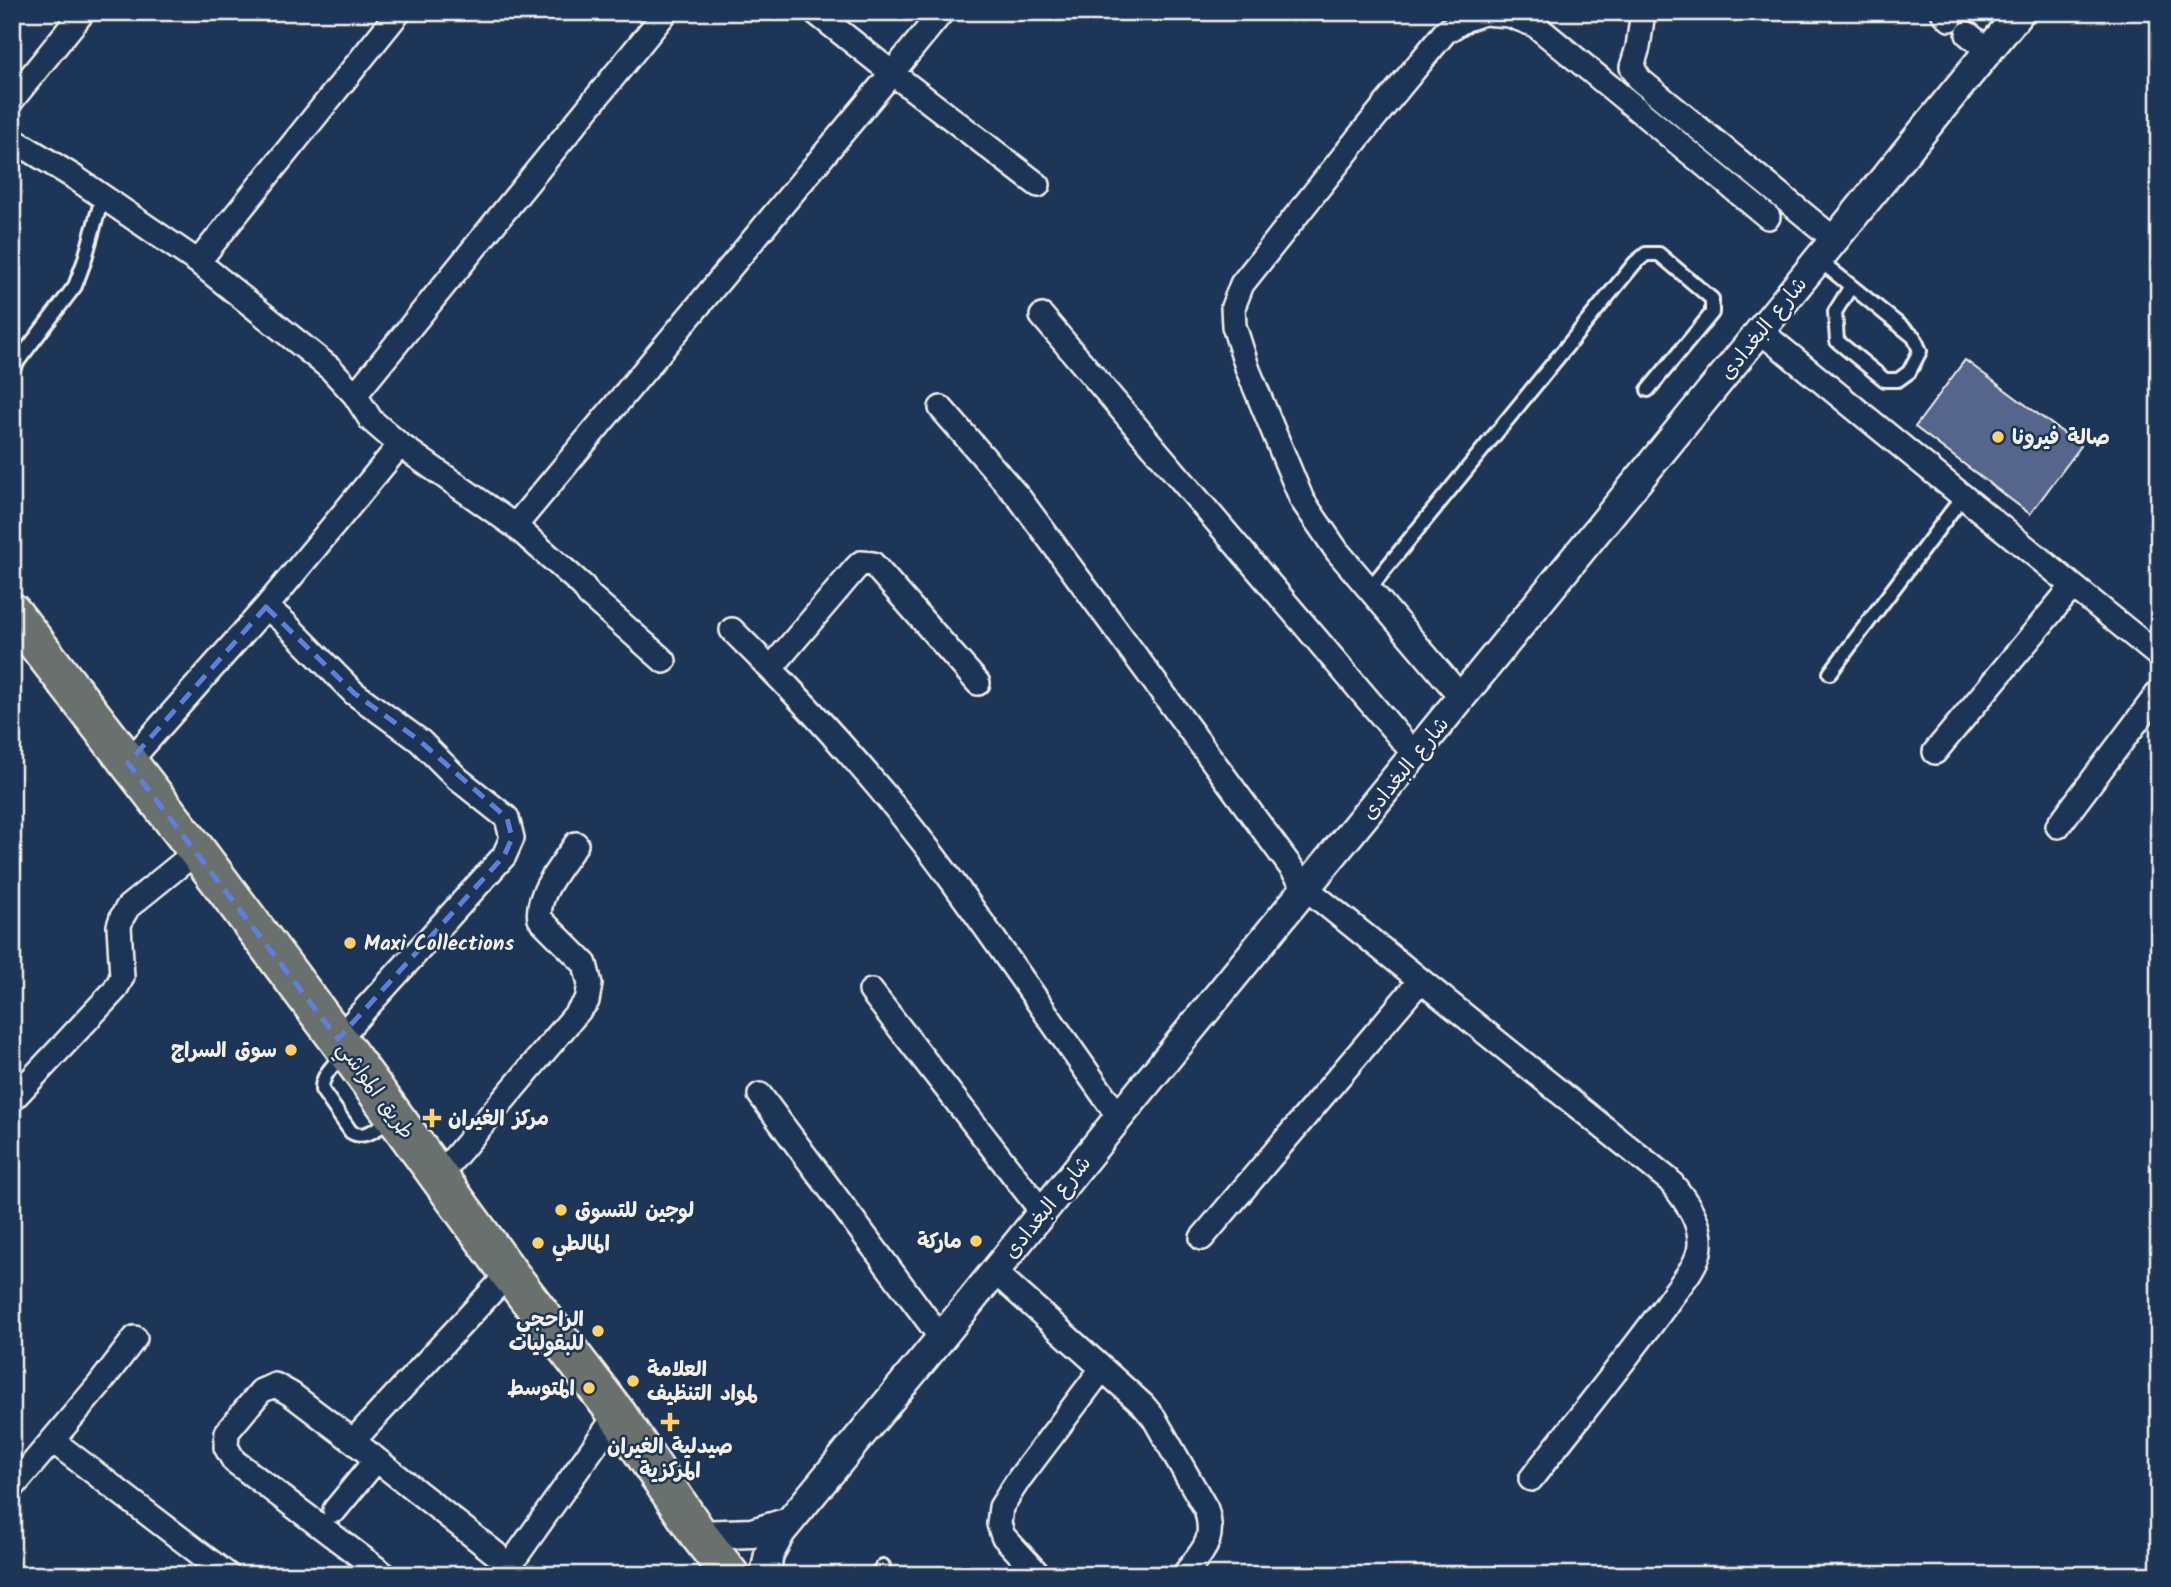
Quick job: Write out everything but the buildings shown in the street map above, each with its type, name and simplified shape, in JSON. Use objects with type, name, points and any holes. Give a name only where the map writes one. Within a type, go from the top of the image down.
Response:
[{"type":"main road","name":"طريق المواشي","points":[[12,612],[342,1044],[509,1273],[617,1414],[699,1535],[730,1575]]},
{"type":"street","points":[[12,100],[83,12]]},
{"type":"street","points":[[198,262],[399,12]]},
{"type":"street","points":[[355,395],[666,12]]},
{"type":"street","points":[[815,12],[1038,186]]},
{"type":"street","points":[[515,526],[942,12]]},
{"type":"street","points":[[1643,12],[1632,67],[1640,80],[1827,250]]},
{"type":"street","name":"شارع البغدادى","points":[[765,1575],[774,1542],[789,1522],[1827,250],[1978,43],[2020,12]]},
{"type":"street","points":[[1462,698],[1337,551],[1302,500],[1248,370],[1234,326],[1233,307],[1242,284],[1445,33],[1466,19],[1484,13],[1509,15],[1535,25],[1768,217]]},
{"type":"street","points":[[12,139],[74,177],[198,262],[331,369],[355,395],[371,420],[400,444],[515,526],[664,661]]},
{"type":"street","points":[[1042,316],[1415,755]]},
{"type":"street","points":[[1760,331],[2159,656]]},
{"type":"street","points":[[941,408],[1020,499],[1307,888],[1669,1181],[1683,1196],[1694,1215],[1699,1251],[1690,1271],[1637,1344],[1531,1479]]},
{"type":"street","points":[[128,763],[265,607],[400,444]]},
{"type":"street","points":[[771,668],[855,569],[862,564],[873,564],[978,683]]},
{"type":"street","points":[[1936,752],[2073,586]]},
{"type":"street","points":[[265,607],[284,622],[354,692],[420,741],[458,779],[507,818],[512,838],[504,856],[342,1044]]},
{"type":"street","points":[[732,630],[771,668],[859,764],[948,876],[1119,1117]]},
{"type":"street","points":[[2058,826],[2159,692]]},
{"type":"street","points":[[439,1176],[587,1001],[590,984],[585,964],[540,919],[538,910],[542,897],[576,844]]},
{"type":"street","points":[[12,1100],[115,989],[122,976],[120,926],[128,907],[197,851]]},
{"type":"street","points":[[1202,1238],[1420,981]]},
{"type":"street","points":[[871,991],[1043,1213]]},
{"type":"street","points":[[760,1095],[941,1338]]},
{"type":"street","points":[[995,1272],[1143,1405],[1154,1418],[1206,1509],[1211,1525],[1209,1542],[1184,1575]]},
{"type":"street","points":[[353,1441],[509,1273]]},
{"type":"street","points":[[12,1488],[135,1338]]},
{"type":"street","points":[[1039,1575],[1003,1535],[999,1524],[1001,1507],[1102,1369]]},
{"type":"street","points":[[385,1575],[234,1461],[226,1447],[227,1432],[261,1391],[275,1385],[291,1394],[353,1441],[499,1564],[617,1414]]},
{"type":"street","points":[[53,1441],[228,1575]]},
{"type":"street","points":[[335,1510],[376,1460]]},
{"type":"street","points":[[699,1535],[752,1533],[789,1522]]},
{"type":"lane","points":[[12,369],[75,286],[102,198]]},
{"type":"lane","points":[[1827,250],[1852,286],[1914,337],[1920,351],[1909,372],[1898,380],[1885,380],[1837,341],[1835,312],[1852,286]]},
{"type":"lane","points":[[1369,589],[1635,263],[1646,254],[1659,254],[1712,299],[1712,313],[1648,390]]},
{"type":"lane","points":[[1829,673],[1963,496]]},
{"type":"highlighted area","points":[[266,607],[354,693],[420,741],[507,818],[512,838],[504,856],[338,1039],[128,763]]},
{"type":"place","name":"صالة فيرونا","points":[[1998,437]]},
{"type":"place","name":"Maxi Collections","points":[[350,943]]},
{"type":"place","name":"سوق السراج","points":[[291,1050]]},
{"type":"place","name":"مركز الغيران","points":[[432,1118]]},
{"type":"place","name":"لوجين للتسوق","points":[[561,1210]]},
{"type":"place","name":"ماركة","points":[[976,1241]]},
{"type":"place","name":"المالطي","points":[[538,1243]]},
{"type":"place","name":"الراحجي للبقوليات","points":[[598,1331]]},
{"type":"place","name":"العلامة لمواد التنظيف","points":[[633,1381]]},
{"type":"place","name":"المتوسط","points":[[589,1388]]},
{"type":"place","name":"صيدلية الغيران المركزية","points":[[670,1422]]}]
